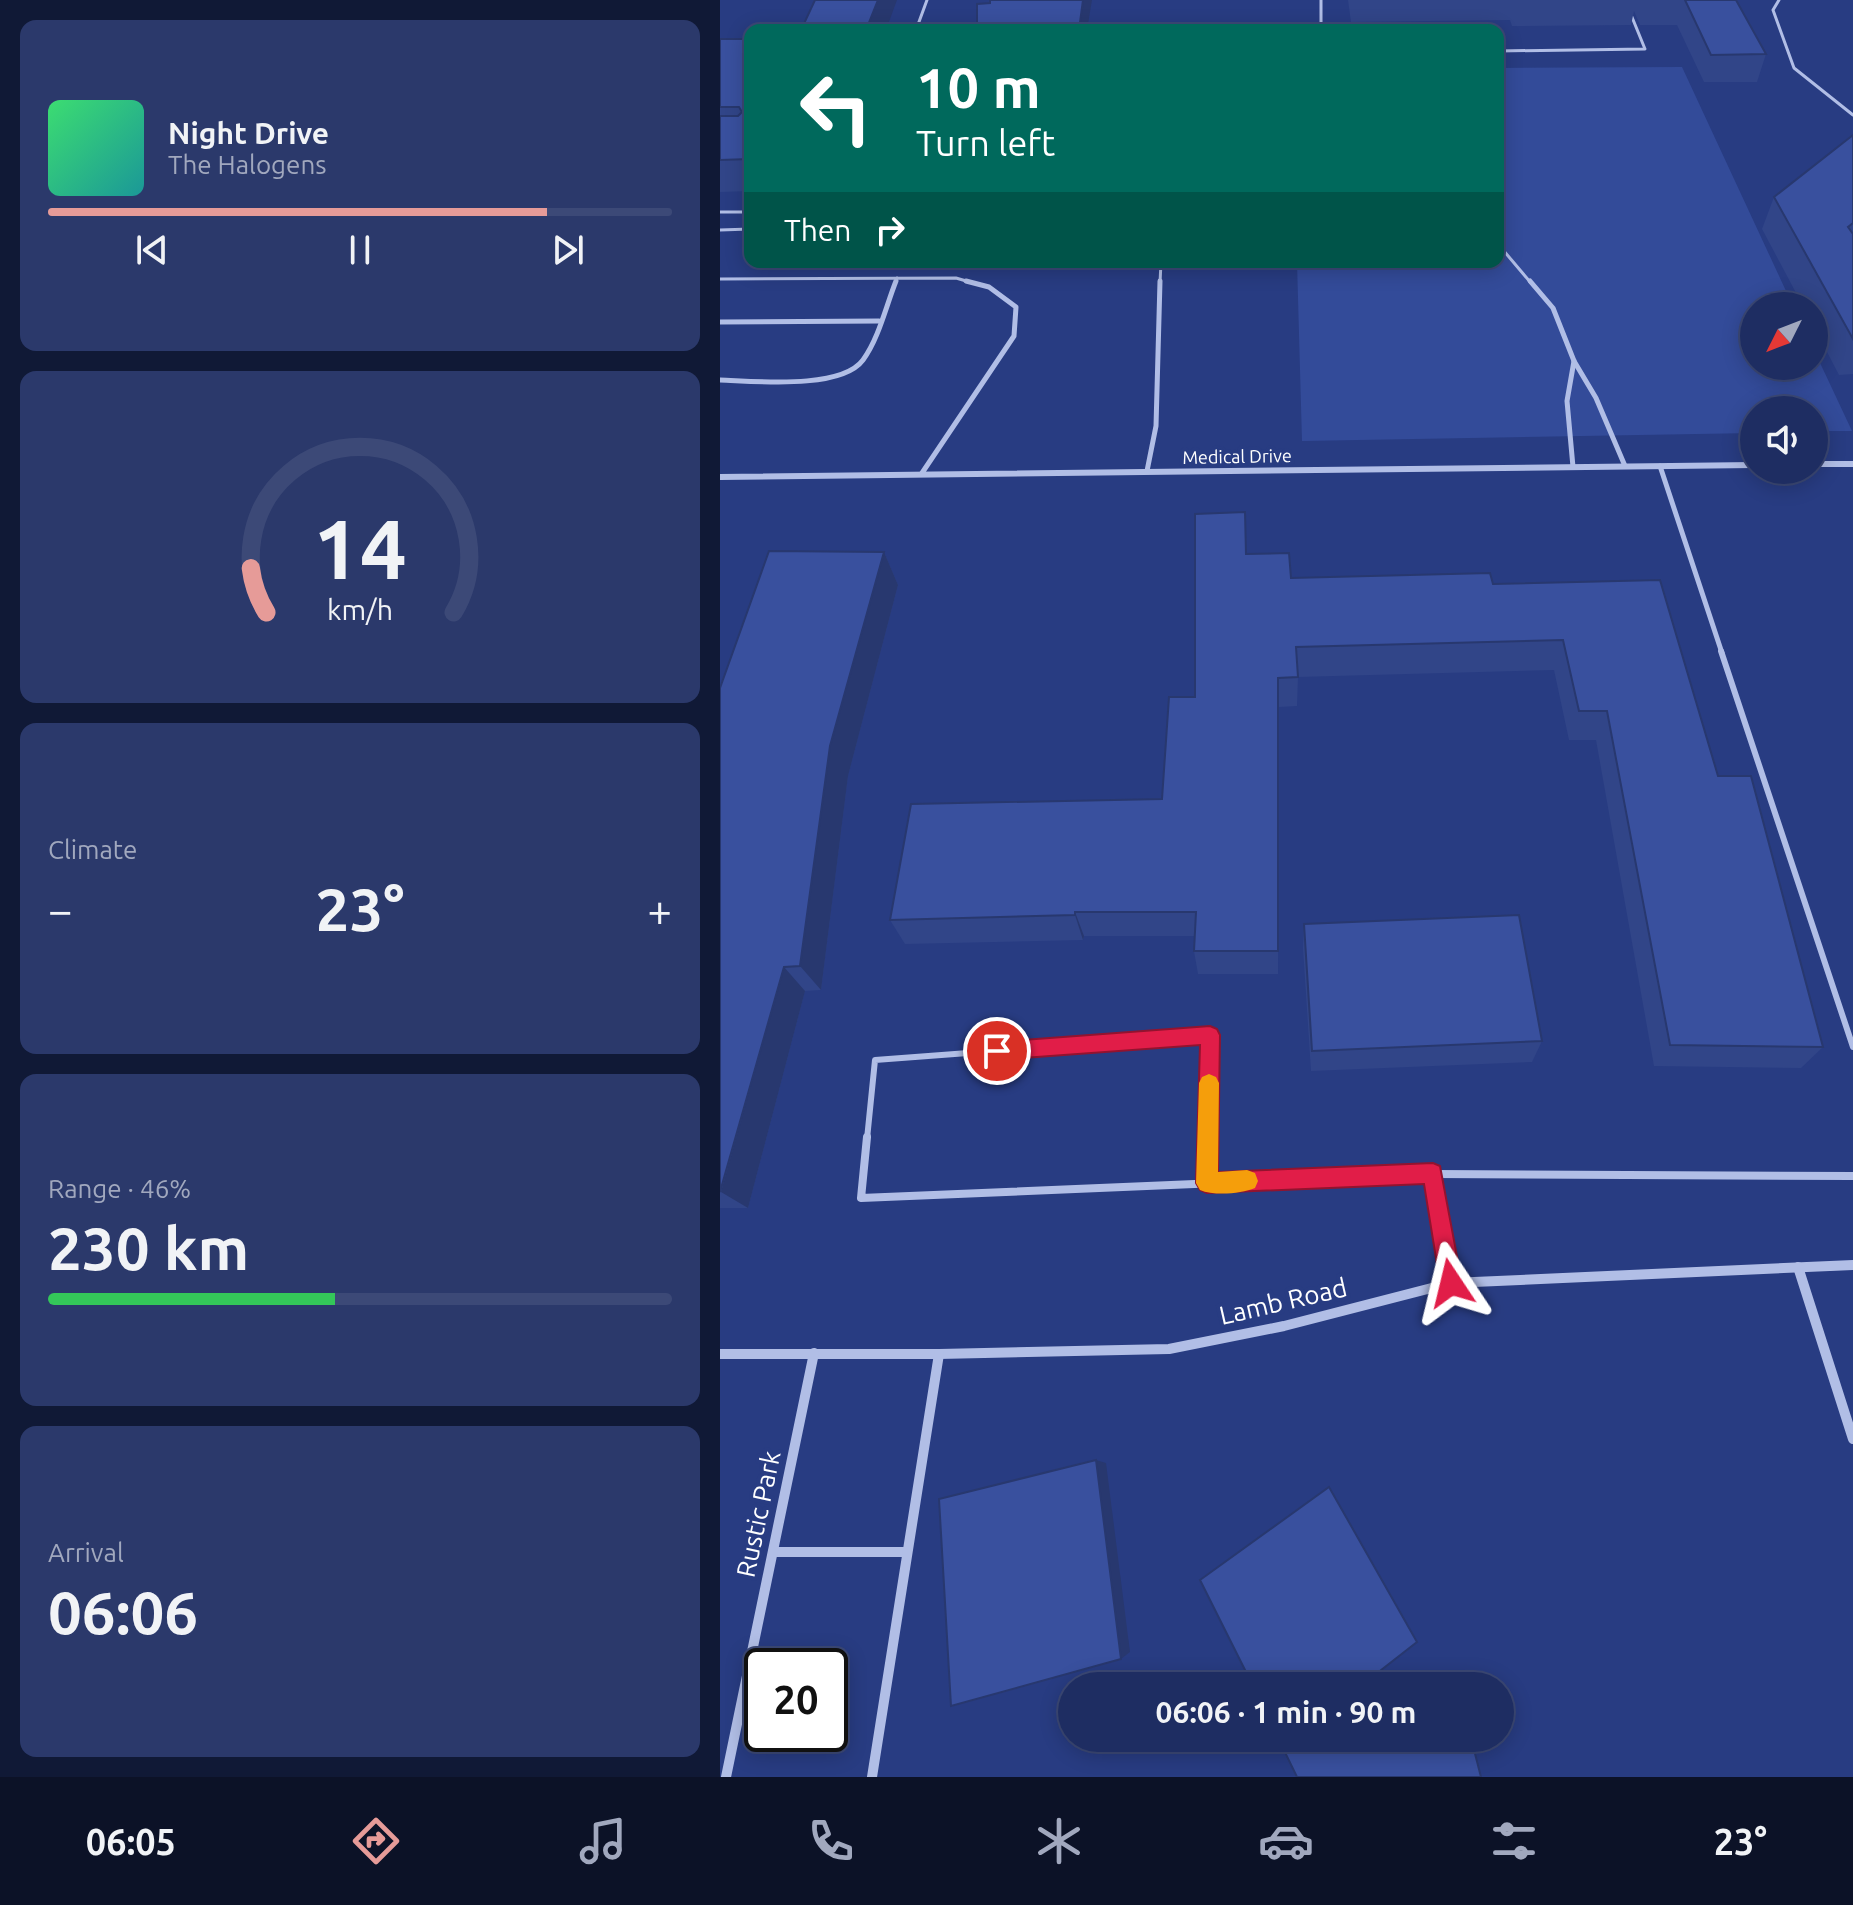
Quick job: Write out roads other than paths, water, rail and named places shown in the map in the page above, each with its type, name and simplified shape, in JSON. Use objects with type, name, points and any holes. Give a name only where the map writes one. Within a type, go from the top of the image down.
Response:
[{"type":"street","points":[[1828,464],[1853,464]]},
{"type":"street","name":"Medical Drive","points":[[720,477],[1740,465]]},
{"type":"street","name":"Lamb Road","points":[[720,1354],[939,1354],[1169,1349],[1284,1326],[1451,1283],[1853,1265]]},
{"type":"street","points":[[1798,1267],[1853,1439]]},
{"type":"street","name":"Rustic Park","points":[[726,1777],[814,1353]]},
{"type":"street","points":[[872,1777],[939,1354]]},
{"type":"street","points":[[773,1552],[907,1552]]},
{"type":"lane","points":[[918,24],[927,0]]},
{"type":"lane","points":[[1321,0],[1321,24]]},
{"type":"lane","points":[[1504,51],[1645,49],[1625,0]]},
{"type":"lane","points":[[1779,0],[1773,10],[1794,68],[1853,115]]},
{"type":"lane","points":[[720,212],[744,212]]},
{"type":"lane","points":[[720,230],[744,229]]},
{"type":"lane","points":[[1504,251],[1553,308],[1574,361],[1596,398],[1625,466]]},
{"type":"lane","points":[[1147,471],[1156,426],[1161,268]]},
{"type":"lane","points":[[720,380],[818,379],[842,374],[861,363],[897,278]]},
{"type":"lane","points":[[720,279],[956,278],[989,287],[1016,307],[1014,336],[922,473]]},
{"type":"lane","points":[[720,322],[879,321]]},
{"type":"lane","points":[[1573,467],[1567,401],[1574,361]]},
{"type":"lane","points":[[1660,466],[1853,1047]]},
{"type":"lane","points":[[1207,1183],[1210,1035],[875,1060],[861,1198],[1433,1174],[1853,1176]]},
{"type":"lane","points":[[1433,1174],[1451,1283]]}]
